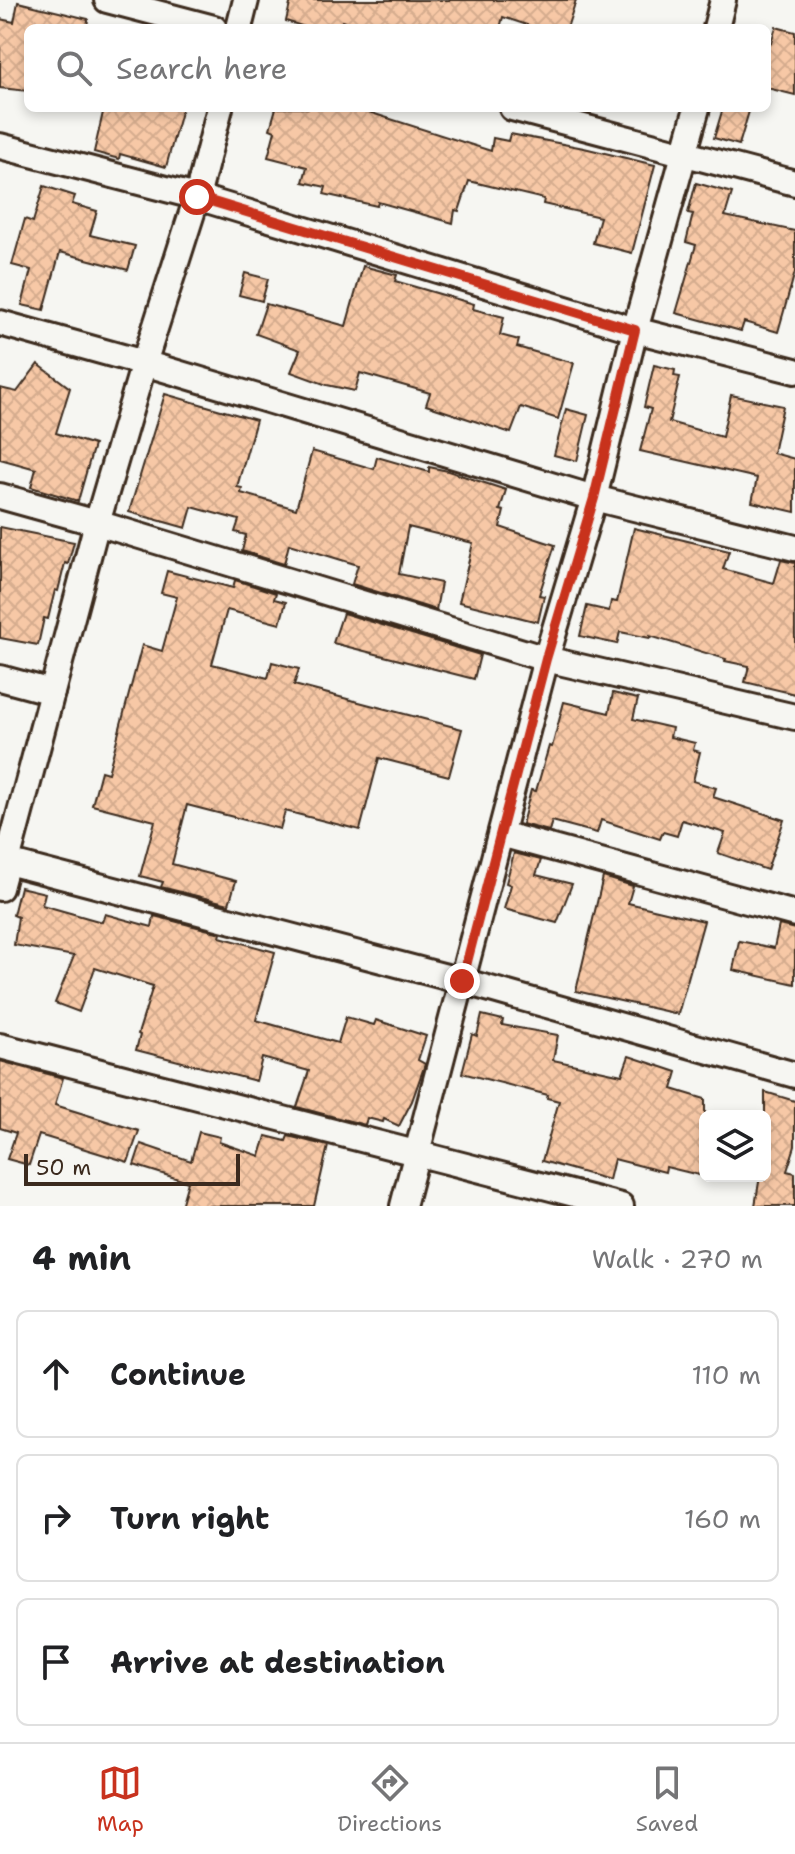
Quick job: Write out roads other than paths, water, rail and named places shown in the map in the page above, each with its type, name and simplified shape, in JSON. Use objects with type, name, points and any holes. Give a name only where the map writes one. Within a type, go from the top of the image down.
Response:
[{"type":"street","points":[[107,0],[199,24]]},
{"type":"street","points":[[240,24],[246,0]]},
{"type":"street","points":[[717,24],[723,0]]},
{"type":"street","points":[[0,888],[3,861],[97,523],[197,197],[219,112]]},
{"type":"street","points":[[527,112],[795,183]]},
{"type":"street","points":[[403,1206],[546,659],[594,498],[635,330],[696,112]]},
{"type":"street","points":[[0,146],[197,197],[635,330],[795,371]]},
{"type":"street","points":[[0,323],[594,498],[795,548]]},
{"type":"street","points":[[0,496],[546,659],[795,717]]},
{"type":"street","points":[[0,678],[52,692]]},
{"type":"street","points":[[501,834],[795,914]]},
{"type":"street","points":[[3,861],[462,981],[795,1075]]},
{"type":"street","points":[[0,1046],[621,1206]]}]
